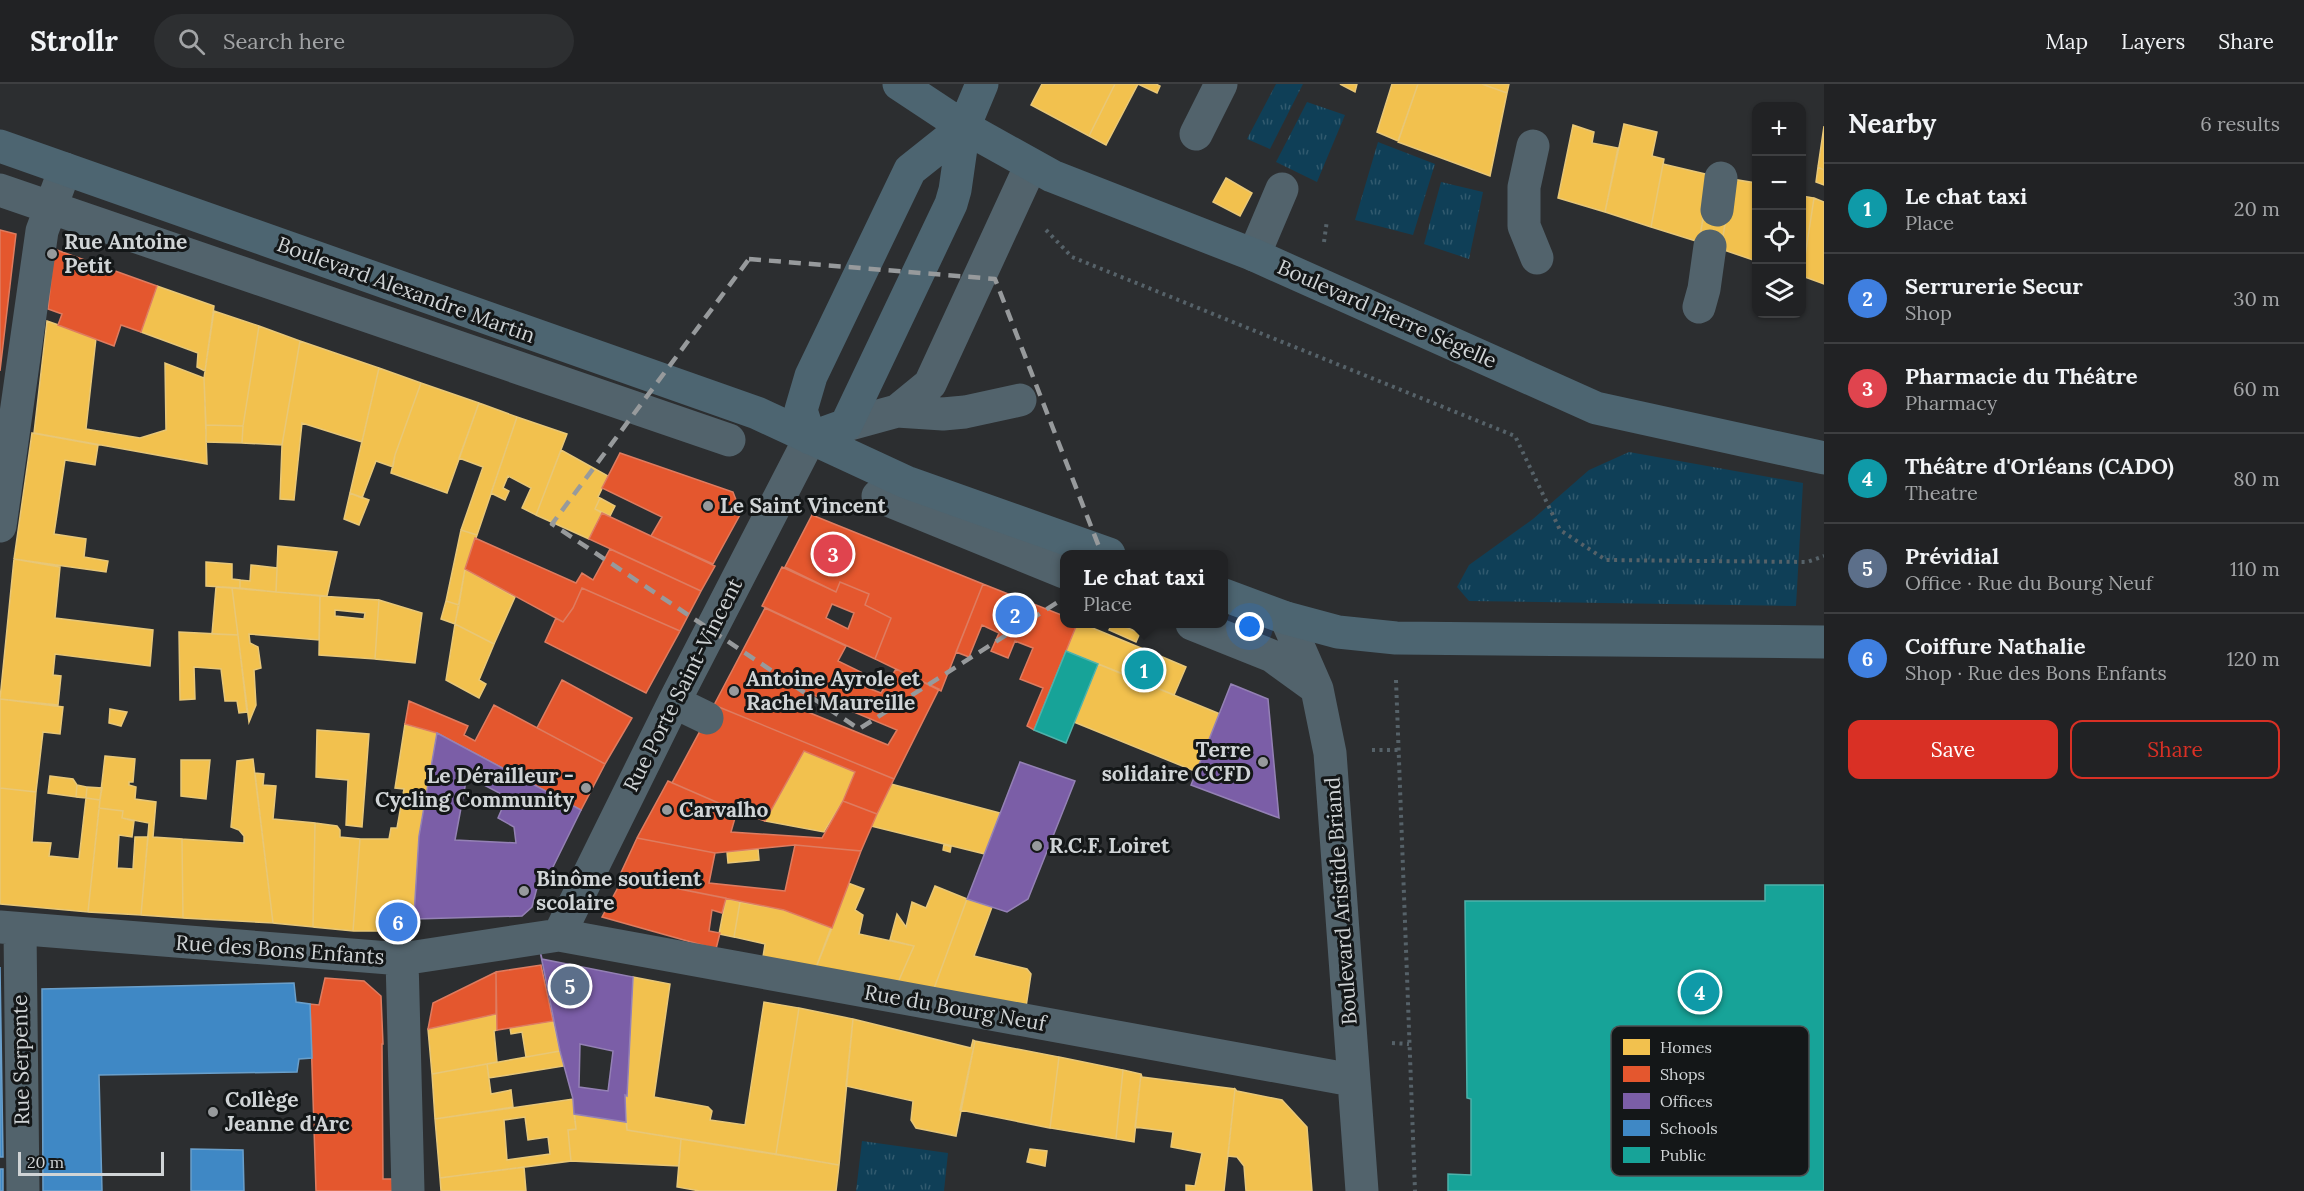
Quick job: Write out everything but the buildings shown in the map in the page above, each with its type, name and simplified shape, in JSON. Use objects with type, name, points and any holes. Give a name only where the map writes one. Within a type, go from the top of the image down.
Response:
[{"type":"main road","points":[[899,84],[964,127]]},
{"type":"main road","points":[[810,438],[846,425],[951,204],[964,127],[982,84]]},
{"type":"main road","points":[[964,127],[910,170],[811,376],[801,410],[810,438],[906,482],[1095,550]]},
{"type":"main road","name":"Boulevard Pierre Ségelle","points":[[964,127],[1052,176],[1254,255],[1596,408],[1824,458]]},
{"type":"main road","name":"Boulevard Alexandre Martin","points":[[0,146],[757,413],[810,438]]},
{"type":"main road","points":[[1228,596],[1286,618],[1338,632],[1396,638],[1824,642]]},
{"type":"street","points":[[1196,134],[1221,84]]},
{"type":"street","points":[[1533,146],[1524,187],[1524,226],[1537,258]]},
{"type":"street","points":[[897,411],[930,384],[1031,165]]},
{"type":"street","points":[[0,526],[42,231],[65,169]]},
{"type":"street","points":[[1717,210],[1722,178]]},
{"type":"street","points":[[1254,255],[1282,189]]},
{"type":"street","points":[[0,190],[729,440]]},
{"type":"street","points":[[1699,307],[1710,246]]},
{"type":"street","points":[[846,425],[897,411],[943,414],[965,412],[1020,400]]},
{"type":"street","name":"Rue Porte Saint-Vincent","points":[[558,935],[674,702],[810,438]]},
{"type":"street","points":[[878,496],[1060,570]]},
{"type":"street","name":"Boulevard Aristide Briand","points":[[1286,618],[1317,689],[1330,753],[1352,1080],[1362,1191]]},
{"type":"street","points":[[1202,628],[1272,656],[1317,689]]},
{"type":"street","points":[[674,702],[707,718]]},
{"type":"street","name":"Rue des Bons Enfants","points":[[10,929],[402,959],[558,935]]},
{"type":"street","name":"Rue Serpente","points":[[10,929],[22,1191]]},
{"type":"street","name":"Rue du Bourg Neuf","points":[[558,935],[1352,1080]]},
{"type":"street","points":[[402,959],[408,1191]]},
{"type":"path","points":[[1044,228],[1072,257],[1515,436],[1560,530],[1606,560],[1807,562],[1824,555]]},
{"type":"path","points":[[1396,670],[1415,1191]]},
{"type":"path","points":[[1369,750],[1398,750]]},
{"type":"highlighted area","points":[[749,259],[995,279],[1108,570],[859,729],[552,524]]},
{"type":"green space","points":[[1276,84],[1303,84],[1270,149],[1247,139]]},
{"type":"green space","points":[[1307,102],[1345,115],[1317,182],[1276,162]]},
{"type":"green space","points":[[1378,142],[1435,164],[1413,235],[1355,220]]},
{"type":"green space","points":[[1441,182],[1483,192],[1469,259],[1424,244]]},
{"type":"green space","points":[[1629,452],[1803,483],[1796,606],[1469,601],[1457,587],[1469,565],[1533,519],[1589,470]]},
{"type":"green space","points":[[862,1141],[948,1153],[944,1191],[856,1191]]},
{"type":"place","name":"Rue Antoine Petit","points":[[52,254]]},
{"type":"place","name":"Le Saint Vincent","points":[[708,506]]},
{"type":"place","name":"Pharmacie du Théâtre","points":[[833,554]]},
{"type":"place","name":"Serrurerie Secur","points":[[1015,615]]},
{"type":"place","name":"Le chat taxi","points":[[1144,670]]},
{"type":"place","name":"Antoine Ayrole et Rachel Maureille","points":[[734,691]]},
{"type":"place","name":"Terre solidaire CCFD","points":[[1263,762]]},
{"type":"place","name":"Le Dérailleur - Cycling Community","points":[[586,788]]},
{"type":"place","name":"Carvalho","points":[[667,810]]},
{"type":"place","name":"R.C.F. Loiret","points":[[1037,846]]},
{"type":"place","name":"Binôme soutient scolaire","points":[[524,891]]},
{"type":"place","name":"Coiffure Nathalie","points":[[398,922]]},
{"type":"place","name":"Prévidial","points":[[570,986]]},
{"type":"place","name":"Théâtre d'Orléans (CADO)","points":[[1700,992]]},
{"type":"place","name":"Collège Jeanne d'Arc","points":[[213,1112]]}]
